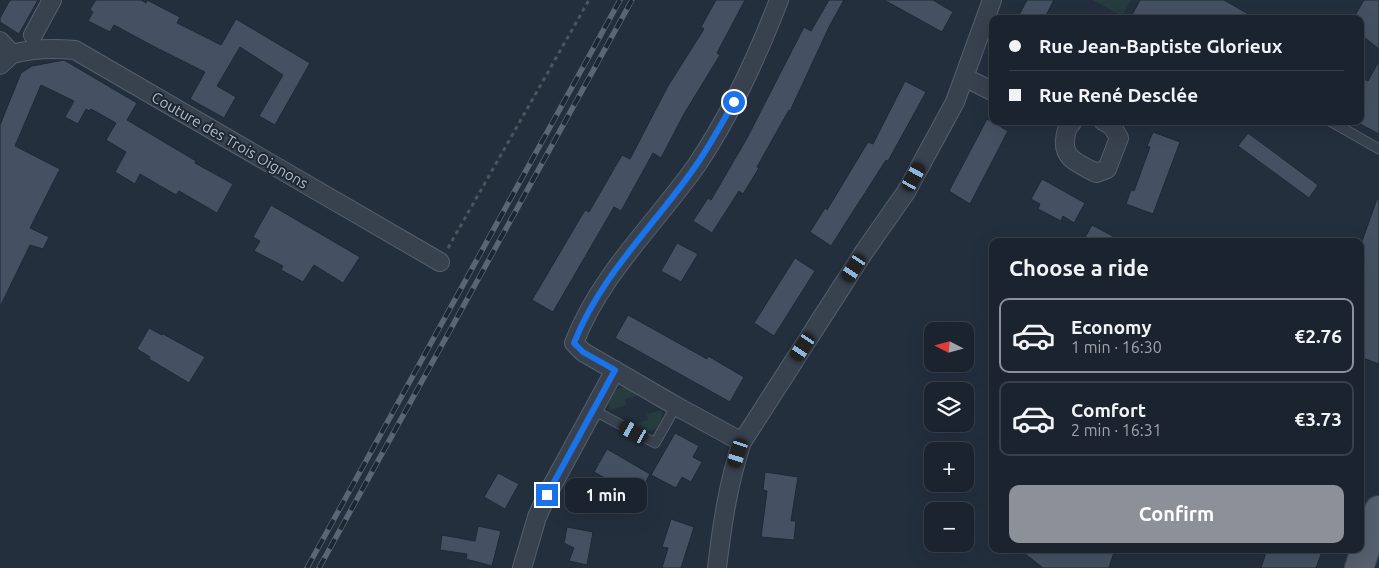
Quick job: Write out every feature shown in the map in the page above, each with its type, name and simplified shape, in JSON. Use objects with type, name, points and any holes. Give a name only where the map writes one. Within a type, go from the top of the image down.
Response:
[{"type":"main road","points":[[1366,561],[1379,510]]},
{"type":"street","points":[[33,35],[52,0]]},
{"type":"street","points":[[742,442],[583,352],[574,343],[579,330],[613,272],[697,165],[734,102],[779,0]]},
{"type":"street","points":[[717,568],[723,519],[734,464],[742,442],[864,252],[906,192],[955,102],[992,0]]},
{"type":"street","points":[[0,41],[6,59]]},
{"type":"street","name":"Couture des Trois Oignons","points":[[6,59],[28,50],[53,48],[75,50],[440,262]]},
{"type":"street","points":[[964,77],[989,90]]},
{"type":"street","points":[[1064,125],[1064,148],[1071,159],[1096,173],[1108,169],[1119,138],[1110,125]]},
{"type":"street","points":[[522,568],[537,517],[547,495],[615,370]]},
{"type":"lane","points":[[1337,125],[1379,149]]},
{"type":"lane","points":[[593,410],[655,442],[676,406]]},
{"type":"path","points":[[440,262],[589,0]]},
{"type":"green space","points":[[1093,0],[1131,0],[1123,15]]},
{"type":"green space","points":[[619,388],[628,388],[639,395],[625,399],[626,405],[610,410],[610,398]]},
{"type":"green space","points":[[662,410],[661,420],[655,429],[646,431],[634,424],[648,420],[647,414]]},
{"type":"building","points":[[10,0],[38,0],[19,34],[0,22],[0,18]]},
{"type":"building","points":[[96,0],[141,0],[146,3],[147,0],[180,17],[177,23],[221,45],[236,19],[310,63],[275,125],[259,116],[283,75],[240,47],[217,86],[236,97],[224,118],[190,99],[205,72],[114,25],[110,32],[88,21],[93,12],[90,9]]},
{"type":"building","points":[[716,0],[745,0],[717,53],[720,55],[684,114],[661,158],[653,153],[621,211],[614,207],[553,312],[532,300],[585,210],[589,212],[622,155],[630,159],[668,86],[704,29],[701,27]]},
{"type":"building","points":[[829,0],[844,0],[830,25],[790,111],[757,167],[759,168],[743,194],[739,191],[712,233],[693,221],[708,198],[711,200],[746,140],[804,27],[811,31]]},
{"type":"building","points":[[884,0],[933,0],[953,12],[942,32]]},
{"type":"building","points":[[1027,0],[1054,0],[1046,15],[1019,15]]},
{"type":"building","points":[[1140,0],[1224,0],[1250,15],[1132,15]]},
{"type":"building","points":[[1364,0],[1379,0],[1379,49],[1364,37],[1364,15],[1355,15]]},
{"type":"building","points":[[64,60],[137,103],[127,120],[196,161],[195,163],[233,184],[217,213],[179,191],[176,195],[140,174],[135,184],[115,172],[126,152],[106,140],[116,123],[91,109],[89,111],[86,109],[78,124],[65,117],[74,101],[41,85],[15,146],[60,169],[30,228],[49,237],[43,249],[30,245],[0,307],[0,125],[21,73],[32,66]]},
{"type":"building","points":[[1379,61],[1379,134],[1362,125],[1364,125],[1364,79],[1368,81]]},
{"type":"building","points":[[905,81],[926,92],[888,161],[886,160],[831,246],[810,232],[825,208],[827,210],[868,142],[873,144]]},
{"type":"building","points":[[987,119],[989,120],[989,125],[998,125],[1008,131],[970,204],[949,191]]},
{"type":"building","points":[[1153,132],[1180,142],[1153,214],[1126,204],[1131,190],[1134,191],[1150,147],[1147,146]]},
{"type":"building","points":[[1248,133],[1318,185],[1309,198],[1238,146]]},
{"type":"building","points":[[1042,179],[1085,203],[1074,223],[1063,216],[1061,221],[1038,209],[1040,204],[1031,199]]},
{"type":"building","points":[[1377,199],[1379,200],[1379,364],[1364,358],[1363,238]]},
{"type":"building","points":[[271,205],[360,257],[343,283],[314,265],[303,282],[281,270],[283,266],[254,251],[260,241],[253,237]]},
{"type":"building","points":[[1092,225],[1116,238],[1085,238]]},
{"type":"building","points":[[677,243],[698,254],[681,282],[661,271]]},
{"type":"building","points":[[795,258],[815,271],[774,336],[754,323]]},
{"type":"building","points":[[628,315],[707,359],[708,356],[744,377],[730,402],[615,338]]},
{"type":"building","points":[[149,328],[205,357],[189,383],[149,359],[150,357],[137,349]]},
{"type":"building","points":[[675,433],[699,446],[693,457],[702,462],[691,482],[682,477],[676,488],[651,475]]},
{"type":"building","points":[[607,449],[650,474],[638,496],[594,472]]},
{"type":"building","points":[[765,472],[798,477],[791,521],[796,521],[794,540],[761,537],[767,491],[763,490]]},
{"type":"building","points":[[498,473],[519,484],[505,509],[484,497]]},
{"type":"building","points":[[671,519],[694,527],[681,568],[662,568],[668,548],[662,547]]},
{"type":"building","points":[[478,526],[501,531],[492,566],[466,559],[467,554],[440,550],[442,535],[475,541]]},
{"type":"building","points":[[567,527],[593,532],[587,565],[569,561],[574,548],[564,543]]},
{"type":"building","points":[[1024,553],[1114,553],[1109,568],[1043,568]]},
{"type":"building","points":[[1266,553],[1322,553],[1316,568],[1261,568]]},
{"type":"railway","points":[[307,568],[620,0]]},
{"type":"railway","points":[[319,568],[632,0]]},
{"type":"route","points":[[547,495],[615,370],[583,352],[574,343],[579,330],[613,272],[697,165],[734,102]]}]
